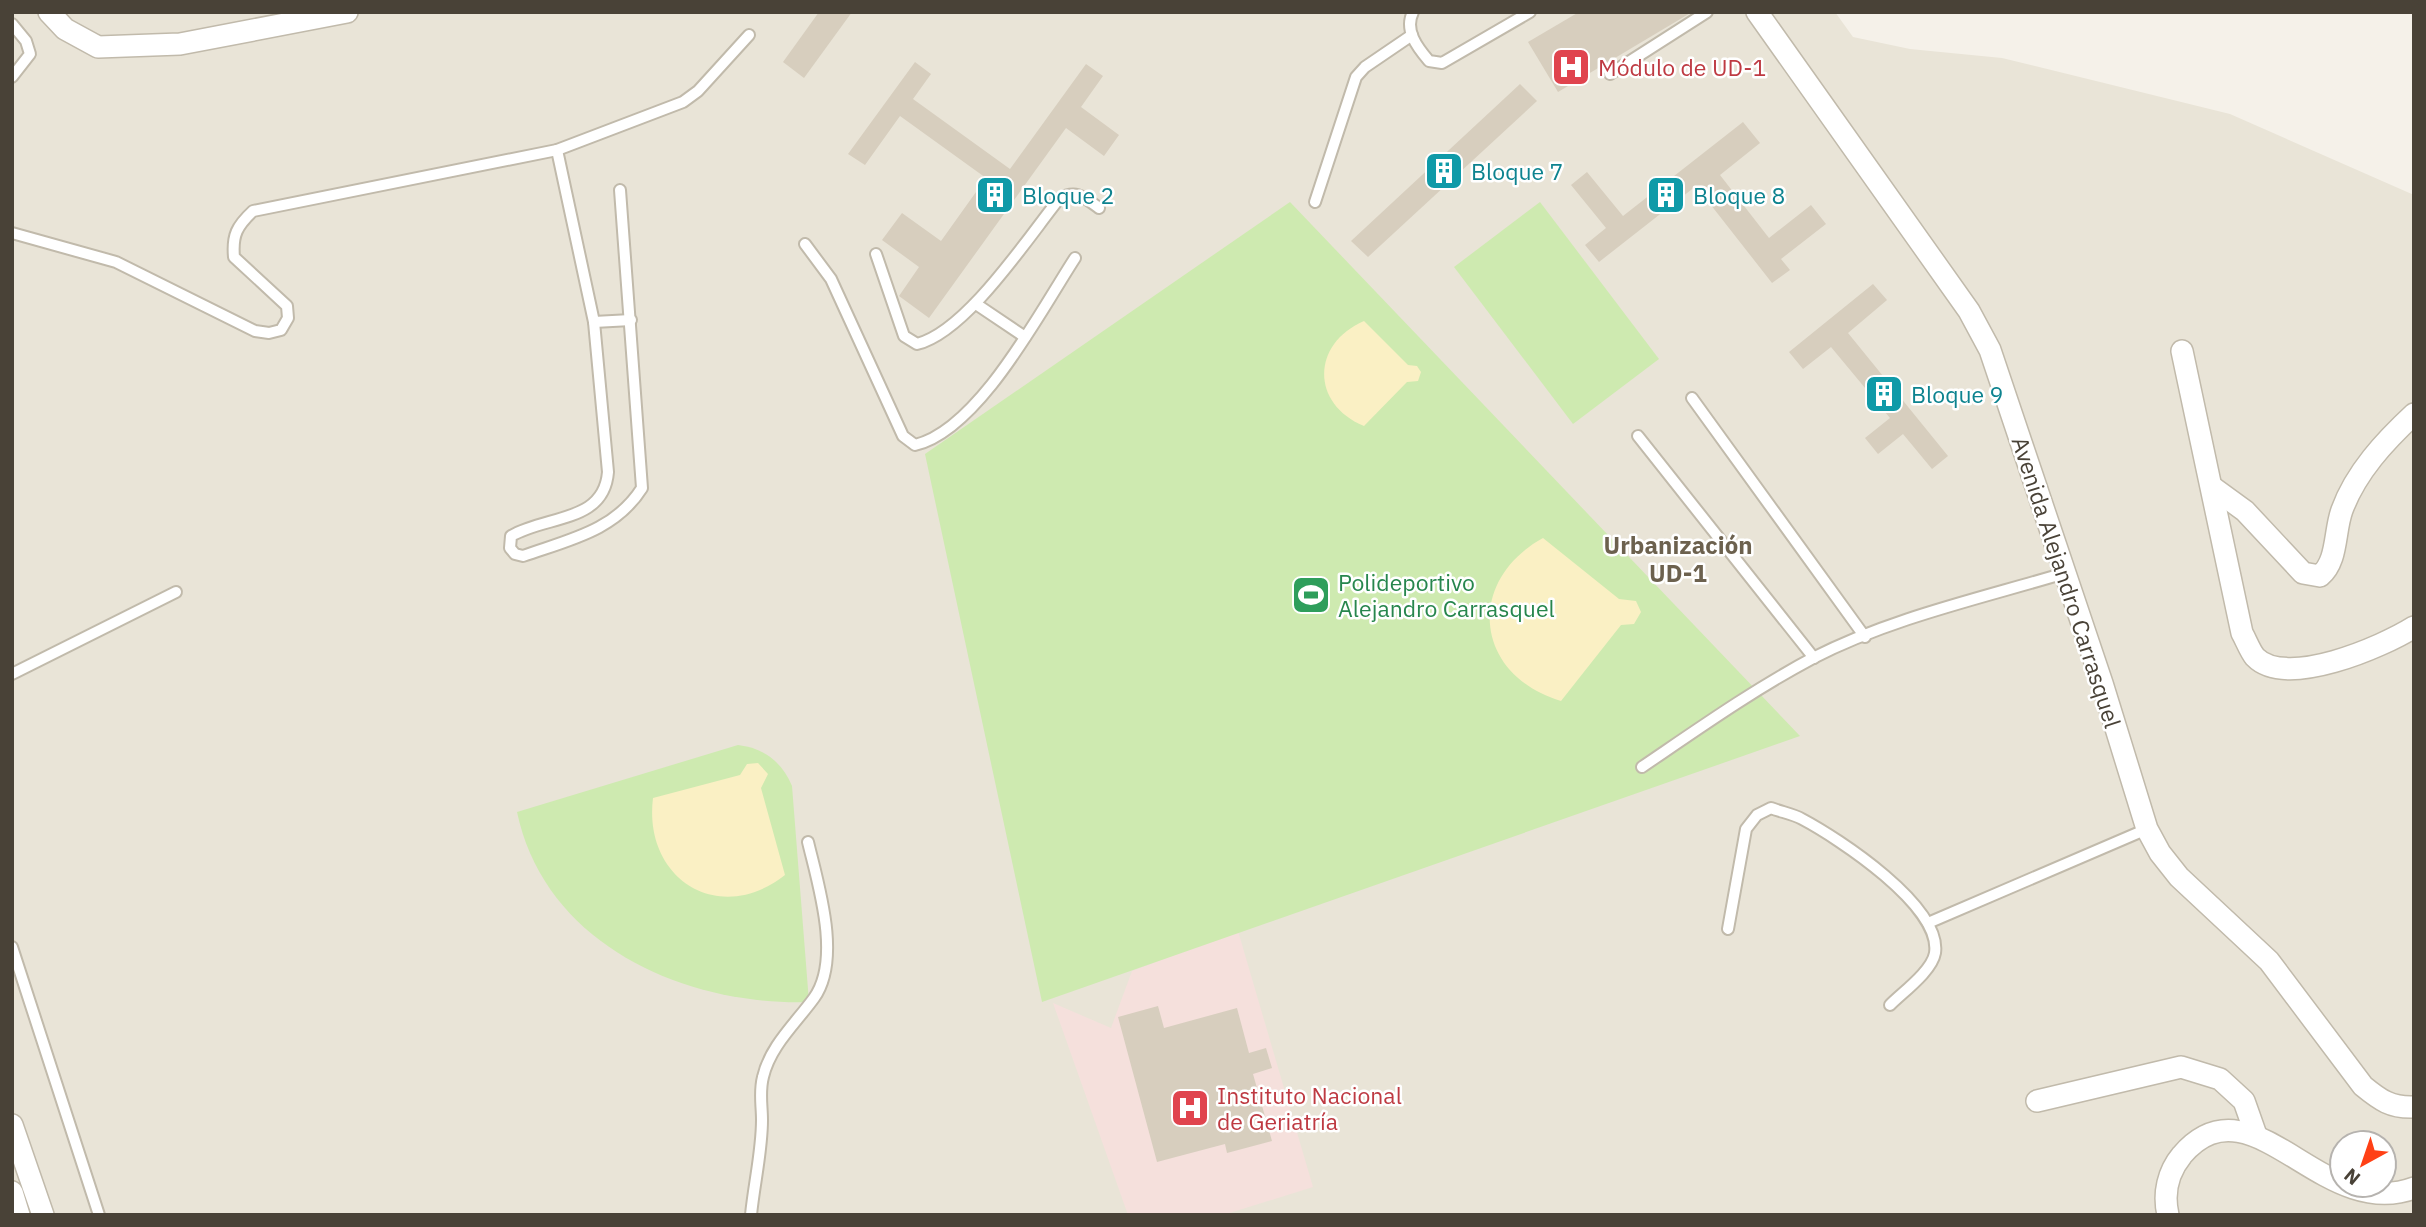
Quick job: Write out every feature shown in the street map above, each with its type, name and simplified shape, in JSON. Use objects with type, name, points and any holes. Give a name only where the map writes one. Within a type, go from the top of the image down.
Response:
[{"type":"street","points":[[49,12],[65,29],[97,47],[180,44],[347,12]]},
{"type":"street","name":"Avenida Alejandro Carrasquel","points":[[1756,12],[1980,331],[1990,350],[2147,828],[2160,853],[2179,877],[2269,961],[2363,1086],[2379,1100],[2397,1108],[2414,1107]]},
{"type":"street","points":[[2182,351],[2242,633],[2256,658],[2281,670],[2314,669],[2414,627]]},
{"type":"street","points":[[2213,487],[2245,511],[2303,573],[2320,576],[2329,569],[2342,510],[2377,448],[2414,414]]},
{"type":"street","points":[[2037,1101],[2181,1067],[2220,1079],[2244,1101],[2256,1135]]},
{"type":"street","points":[[12,1125],[43,1215]]},
{"type":"street","points":[[2168,1215],[2167,1183],[2176,1162],[2191,1145],[2221,1129],[2256,1135],[2339,1184],[2359,1192],[2383,1193],[2414,1188]]},
{"type":"street","points":[[12,1192],[19,1215]]},
{"type":"lane","points":[[1413,12],[1409,24],[1412,35],[1429,61],[1442,64],[1530,12]]},
{"type":"lane","points":[[1610,74],[1707,12]]},
{"type":"lane","points":[[12,24],[26,41],[30,54],[12,77]]},
{"type":"lane","points":[[12,233],[116,262],[243,326],[269,333],[281,330],[288,318],[286,306],[234,257],[232,239],[239,224],[253,211],[556,150],[682,102],[698,91],[748,35]]},
{"type":"lane","points":[[1315,202],[1356,77],[1365,67],[1412,35]]},
{"type":"lane","points":[[556,150],[594,322],[608,472],[607,489],[598,502],[585,510],[512,536],[510,548],[515,554],[523,556],[609,524],[642,488],[620,190]]},
{"type":"lane","points":[[876,254],[904,336],[917,344],[929,341],[976,304],[1059,199],[1069,193],[1078,193],[1099,208]]},
{"type":"lane","points":[[805,244],[831,279],[903,436],[915,445],[927,442],[963,415],[998,379],[1075,258]]},
{"type":"lane","points":[[976,304],[1025,337]]},
{"type":"lane","points":[[594,322],[631,320]]},
{"type":"lane","points":[[1692,398],[1865,637]]},
{"type":"lane","points":[[1638,436],[1814,658]]},
{"type":"lane","points":[[1642,767],[1737,703],[1814,658],[1865,637],[2065,572]]},
{"type":"lane","points":[[12,674],[176,592]]},
{"type":"lane","points":[[1728,929],[1746,829],[1757,815],[1771,808],[1801,818],[1842,844],[1911,899],[1928,923],[1936,951],[1932,962],[1889,1005]]},
{"type":"lane","points":[[1928,923],[2147,828]]},
{"type":"lane","points":[[751,1215],[762,1119],[759,1096],[763,1076],[770,1057],[817,995],[824,977],[826,920],[808,842]]},
{"type":"lane","points":[[12,947],[99,1215]]},
{"type":"shaded area","points":[[12,12],[1835,12],[1853,37],[1910,49],[2002,58],[2230,114],[2414,195],[2414,1215],[12,1215]]},
{"type":"shaded area","name":"Instituto Nacional de Geriatría","points":[[1238,931],[1313,1187],[1223,1215],[1128,1215],[1053,1003],[1111,1028],[1132,971]]},
{"type":"green space","name":"Polideportivo Alejandro Carrasquel","points":[[1290,202],[1800,736],[1042,1002],[925,454]]},
{"type":"green space","points":[[1540,202],[1659,359],[1573,424],[1454,267]]},
{"type":"green space","points":[[738,745],[756,749],[771,758],[783,770],[792,786],[809,1002],[762,1000],[715,993],[670,979],[627,958],[589,932],[557,898],[532,859],[517,812]]},
{"type":"sand","points":[[1364,321],[1408,365],[1417,366],[1421,372],[1418,381],[1407,382],[1364,426],[1334,404],[1324,374],[1334,344],[1347,331]]},
{"type":"sand","points":[[1543,538],[1619,599],[1636,601],[1641,612],[1634,624],[1621,625],[1561,701],[1532,688],[1511,671],[1497,649],[1490,626],[1491,602],[1501,578],[1518,556]]},
{"type":"sand","points":[[758,763],[768,774],[761,788],[785,875],[760,890],[735,896],[712,895],[690,886],[673,872],[660,852],[653,827],[653,798],[740,775],[747,764]]},
{"type":"building","points":[[819,12],[852,12],[804,78],[783,62]]},
{"type":"building","name":"Módulo de UD-1","points":[[1579,12],[1692,12],[1558,92],[1528,42]]},
{"type":"building","name":"Bloque 2","points":[[915,62],[931,74],[913,99],[1010,169],[1086,64],[1103,76],[1081,107],[1119,135],[1104,156],[1066,128],[929,318],[899,296],[919,267],[882,240],[902,213],[941,241],[986,178],[900,116],[865,165],[848,154]]},
{"type":"building","name":"Bloque 7","points":[[1520,84],[1537,101],[1368,257],[1351,241]]},
{"type":"building","name":"Bloque 8","points":[[1743,122],[1760,143],[1720,175],[1769,238],[1811,205],[1826,224],[1781,259],[1790,270],[1772,283],[1696,186],[1599,262],[1585,245],[1606,228],[1571,185],[1587,172],[1623,216]]},
{"type":"building","name":"Bloque 9","points":[[1873,284],[1887,300],[1848,333],[1948,456],[1932,469],[1903,434],[1878,454],[1865,438],[1890,418],[1831,347],[1803,369],[1789,352]]},
{"type":"building","points":[[1158,1006],[1164,1028],[1237,1008],[1249,1053],[1266,1048],[1272,1068],[1253,1074],[1272,1141],[1227,1153],[1225,1144],[1157,1162],[1118,1017]]},
{"type":"place","name":"Módulo de UD-1","points":[[1571,67]]},
{"type":"place","name":"Bloque 7","points":[[1444,171]]},
{"type":"place","name":"Bloque 2","points":[[995,195]]},
{"type":"place","name":"Bloque 8","points":[[1666,195]]},
{"type":"place","name":"Bloque 9","points":[[1884,394]]},
{"type":"place","name":"Polideportivo Alejandro Carrasquel","points":[[1311,595]]},
{"type":"place","name":"Instituto Nacional de Geriatría","points":[[1190,1108]]},
{"type":"district","name":"Urbanización UD-1","points":[[1678,559]]}]
